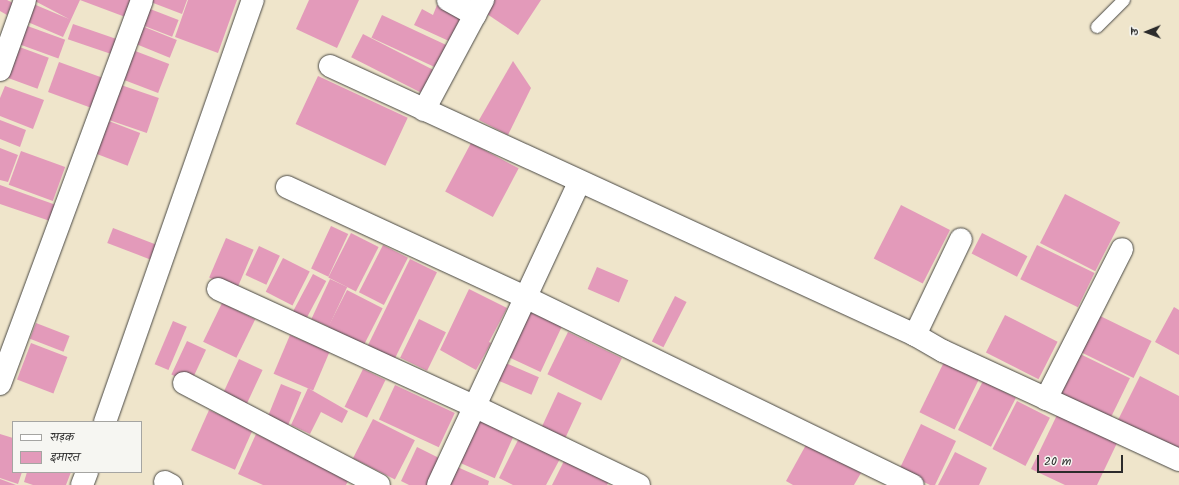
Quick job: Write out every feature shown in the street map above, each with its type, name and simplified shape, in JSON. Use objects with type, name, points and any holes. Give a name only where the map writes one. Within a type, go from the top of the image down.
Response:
[{"type":"street","points":[[0,70],[25,0]]},
{"type":"street","points":[[0,384],[142,0]]},
{"type":"street","points":[[105,421],[253,0]]},
{"type":"street","points":[[424,110],[479,8],[448,0]]},
{"type":"street","points":[[330,66],[579,182],[915,335],[943,351],[1179,460]]},
{"type":"street","points":[[438,485],[579,182]]},
{"type":"street","points":[[287,187],[525,297],[913,485]]},
{"type":"street","points":[[915,335],[962,239]]},
{"type":"street","points":[[1046,399],[1122,249]]},
{"type":"street","points":[[218,289],[474,406],[639,485]]},
{"type":"street","points":[[184,384],[379,485]]},
{"type":"street","points":[[82,485],[87,473]]},
{"type":"lane","points":[[1097,27],[1124,0]]},
{"type":"building","points":[[0,0],[7,0],[13,3],[7,15],[0,11]]},
{"type":"building","points":[[33,0],[80,0],[63,37],[23,20],[31,3],[69,19]]},
{"type":"building","points":[[80,0],[134,0],[128,18]]},
{"type":"building","points":[[148,0],[187,0],[182,14]]},
{"type":"building","points":[[188,0],[237,0],[218,53],[175,37]]},
{"type":"building","points":[[309,0],[359,0],[337,48],[296,29]]},
{"type":"building","points":[[492,0],[541,0],[518,35],[484,12]]},
{"type":"building","points":[[437,5],[464,18],[451,42],[414,25],[422,9],[433,15]]},
{"type":"building","points":[[145,7],[179,20],[172,37],[139,24]]},
{"type":"building","points":[[382,15],[450,47],[439,69],[371,38]]},
{"type":"building","points":[[22,24],[65,40],[58,59],[15,43]]},
{"type":"building","points":[[73,24],[119,40],[114,55],[68,39]]},
{"type":"building","points":[[137,24],[177,40],[170,58],[130,42]]},
{"type":"building","points":[[363,34],[437,72],[425,95],[351,57]]},
{"type":"building","points":[[14,45],[49,58],[37,89],[3,76]]},
{"type":"building","points":[[130,49],[169,64],[158,93],[119,78]]},
{"type":"building","points":[[513,61],[531,88],[508,135],[479,120]]},
{"type":"building","points":[[59,62],[103,78],[92,108],[48,92]]},
{"type":"building","points":[[318,76],[408,118],[385,166],[296,124]]},
{"type":"building","points":[[121,85],[159,98],[147,133],[109,120]]},
{"type":"building","points":[[5,86],[44,100],[33,129],[0,116],[0,98]]},
{"type":"building","points":[[101,118],[140,133],[128,166],[88,151]]},
{"type":"building","points":[[0,120],[26,130],[20,147],[0,139]]},
{"type":"building","points":[[471,143],[519,168],[493,217],[445,192]]},
{"type":"building","points":[[0,148],[18,155],[8,182],[0,180]]},
{"type":"building","points":[[21,151],[65,167],[53,201],[9,185]]},
{"type":"building","points":[[0,185],[56,205],[50,221],[0,204]]},
{"type":"building","points":[[1065,194],[1120,222],[1095,271],[1040,243]]},
{"type":"building","points":[[901,205],[950,230],[923,283],[874,258]]},
{"type":"building","points":[[331,226],[348,234],[328,277],[311,269]]},
{"type":"building","points":[[113,228],[158,245],[152,260],[107,243]]},
{"type":"building","points":[[351,233],[379,247],[356,292],[328,278]]},
{"type":"building","points":[[982,233],[1027,256],[1017,277],[972,253]]},
{"type":"building","points":[[226,238],[254,250],[237,289],[209,278]]},
{"type":"building","points":[[383,245],[408,258],[384,305],[359,292]]},
{"type":"building","points":[[1037,245],[1095,273],[1078,307],[1020,279]]},
{"type":"building","points":[[259,246],[280,256],[266,285],[245,275]]},
{"type":"building","points":[[283,258],[310,272],[292,305],[266,292]]},
{"type":"building","points":[[410,259],[437,272],[394,361],[367,348]]},
{"type":"building","points":[[597,267],[628,280],[619,302],[588,289]]},
{"type":"building","points":[[313,274],[326,281],[306,320],[292,313]]},
{"type":"building","points":[[330,279],[347,287],[329,327],[311,319]]},
{"type":"building","points":[[469,289],[507,308],[489,342],[491,343],[476,370],[440,350]]},
{"type":"building","points":[[347,290],[383,308],[361,351],[325,333]]},
{"type":"building","points":[[675,296],[687,302],[663,347],[652,341]]},
{"type":"building","points":[[222,303],[255,319],[236,358],[203,342]]},
{"type":"building","points":[[1174,307],[1179,310],[1179,355],[1155,342]]},
{"type":"building","points":[[530,312],[562,327],[541,372],[509,357]]},
{"type":"building","points":[[1094,313],[1152,341],[1134,378],[1076,350]]},
{"type":"building","points":[[1005,315],[1058,342],[1039,379],[986,352]]},
{"type":"building","points":[[419,319],[446,332],[427,371],[400,358]]},
{"type":"building","points":[[173,321],[187,327],[168,370],[155,364]]},
{"type":"building","points":[[36,323],[70,336],[64,352],[30,339]]},
{"type":"building","points":[[568,332],[622,358],[601,401],[547,374]]},
{"type":"building","points":[[290,335],[330,352],[313,390],[274,374]]},
{"type":"building","points":[[187,341],[206,350],[190,383],[171,375]]},
{"type":"building","points":[[31,343],[67,357],[53,393],[17,379]]},
{"type":"building","points":[[1076,352],[1130,378],[1109,421],[1055,395]]},
{"type":"building","points":[[239,359],[263,370],[246,406],[222,395]]},
{"type":"building","points":[[503,362],[539,377],[531,395],[496,379]]},
{"type":"building","points":[[944,362],[979,379],[955,429],[919,412]]},
{"type":"building","points":[[363,369],[385,380],[367,418],[345,407]]},
{"type":"building","points":[[1140,376],[1179,396],[1179,451],[1118,420]]},
{"type":"building","points":[[983,381],[1016,398],[991,447],[958,430]]},
{"type":"building","points":[[281,384],[301,392],[287,428],[266,420]]},
{"type":"building","points":[[395,385],[455,413],[439,447],[379,419]]},
{"type":"building","points":[[308,388],[348,411],[342,423],[321,412],[310,434],[291,425]]},
{"type":"building","points":[[558,392],[582,403],[566,437],[542,426]]},
{"type":"building","points":[[1017,401],[1050,418],[1025,466],[992,449]]},
{"type":"building","points":[[209,410],[253,430],[235,470],[191,450]]},
{"type":"building","points":[[1057,415],[1117,443],[1097,485],[1065,485],[1031,469]]},
{"type":"building","points":[[475,417],[514,434],[495,478],[455,461]]},
{"type":"building","points":[[373,419],[415,440],[395,480],[353,458]]},
{"type":"building","points":[[921,424],[956,441],[935,485],[930,485],[899,470]]},
{"type":"building","points":[[0,434],[12,438],[12,473],[22,473],[18,484],[0,478]]},
{"type":"building","points":[[256,434],[350,477],[346,485],[263,485],[238,474]]},
{"type":"building","points":[[521,434],[562,455],[546,485],[513,485],[499,478]]},
{"type":"building","points":[[807,443],[861,473],[854,485],[793,485],[786,481]]},
{"type":"building","points":[[417,447],[441,459],[428,485],[409,485],[401,481]]},
{"type":"building","points":[[955,452],[987,468],[979,485],[938,485]]},
{"type":"building","points":[[565,459],[609,481],[607,485],[552,485]]},
{"type":"building","points":[[455,466],[489,481],[488,485],[447,485]]},
{"type":"building","points":[[27,473],[71,473],[66,485],[33,485],[24,482]]},
{"type":"building","points":[[0,479],[16,485],[0,485]]}]
